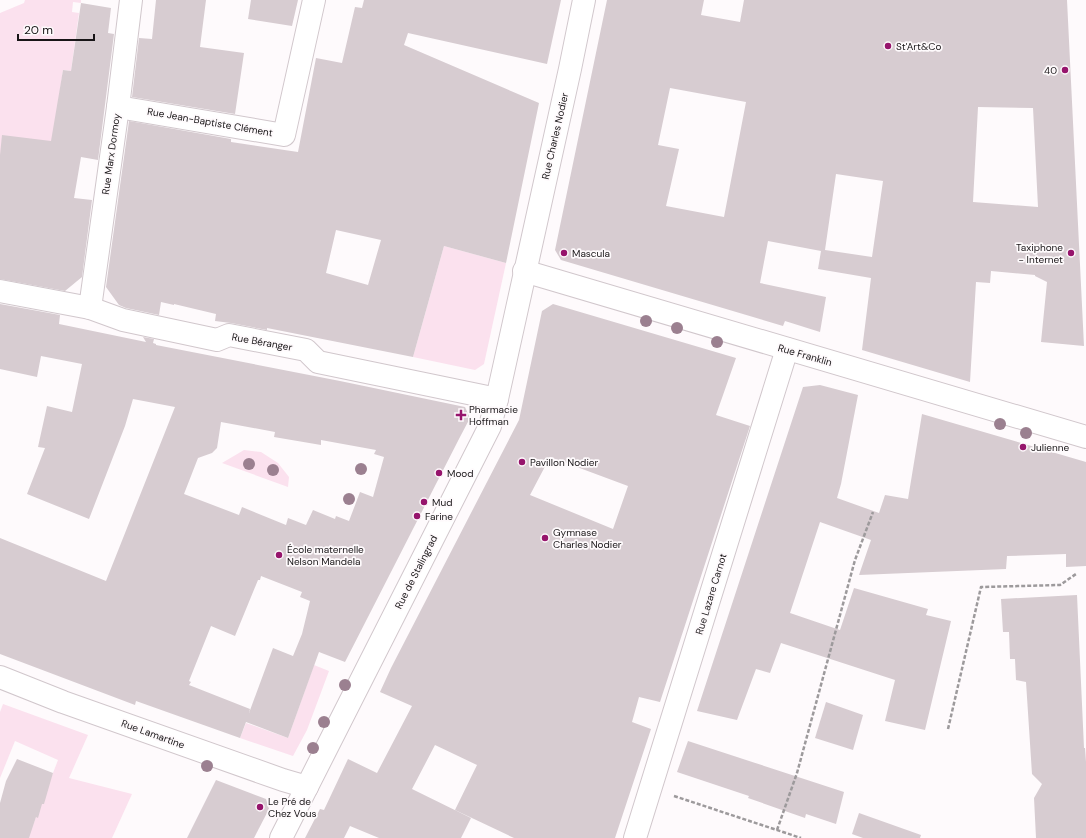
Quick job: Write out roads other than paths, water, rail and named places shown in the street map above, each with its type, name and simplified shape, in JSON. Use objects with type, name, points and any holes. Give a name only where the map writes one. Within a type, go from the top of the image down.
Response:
[{"type":"street","name":"Rue Marx Dormoy","points":[[90,308],[118,107],[131,0]]},
{"type":"street","name":"Rue Jean-Baptiste Clément","points":[[118,107],[284,135],[314,0]]},
{"type":"street","name":"Rue Charles Nodier","points":[[524,271],[570,70],[584,0]]},
{"type":"street","name":"Rue Franklin","points":[[524,271],[1086,437]]},
{"type":"street","name":"Rue de Stalingrad","points":[[281,838],[490,426],[524,271]]},
{"type":"street","name":"Rue Béranger","points":[[0,291],[90,308],[123,320],[217,340],[229,335],[306,350],[318,362],[497,399]]},
{"type":"street","name":"Rue Lazare Carnot","points":[[635,838],[787,349]]},
{"type":"street","name":"Rue Lamartine","points":[[0,677],[63,702],[283,780],[307,787]]},
{"type":"place","name":"St'Art&Co","points":[[888,46]]},
{"type":"place","name":"40","points":[[1065,70]]},
{"type":"place","name":"Mascula","points":[[564,253]]},
{"type":"place","name":"Taxiphone - Internet","points":[[1071,253]]},
{"type":"place","name":"Pharmacie Hoffman","points":[[461,415]]},
{"type":"place","name":"Julienne","points":[[1023,447]]},
{"type":"place","name":"Pavillon Nodier","points":[[522,462]]},
{"type":"place","name":"Mood","points":[[439,473]]},
{"type":"place","name":"Mud","points":[[424,502]]},
{"type":"place","name":"Farine","points":[[417,516]]},
{"type":"place","name":"Gymnase Charles Nodier","points":[[545,538]]},
{"type":"place","name":"École maternelle Nelson Mandela","points":[[279,555]]},
{"type":"place","name":"Le Pré de Chez Vous","points":[[260,807]]}]
